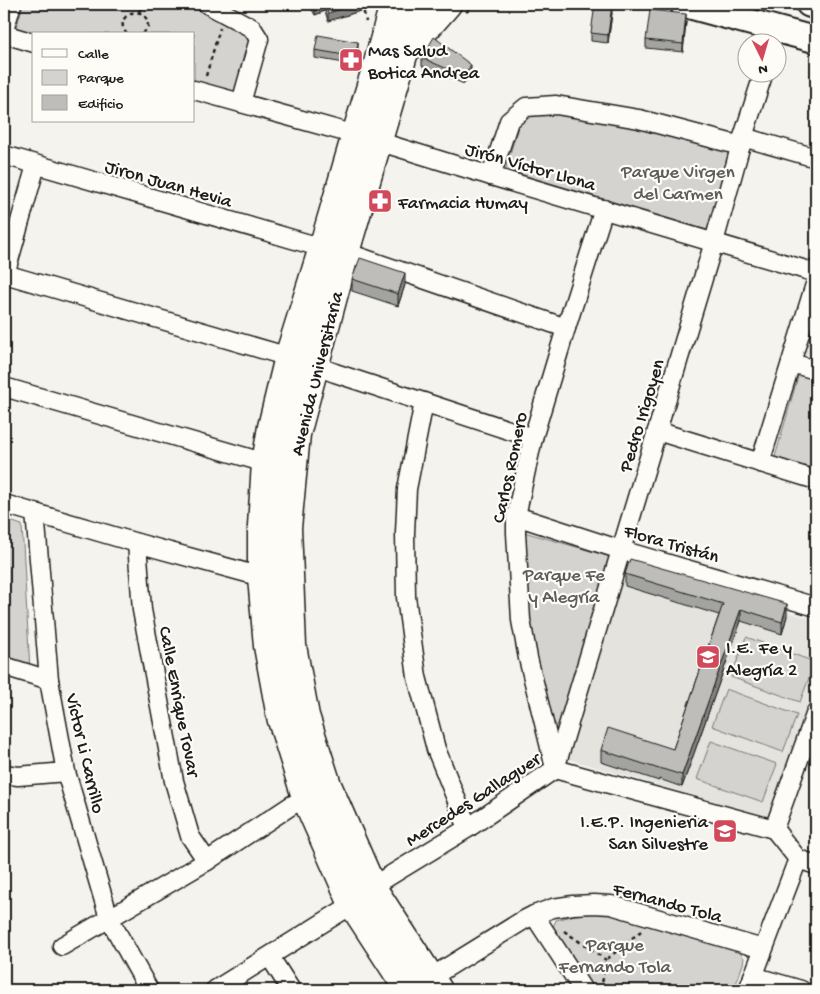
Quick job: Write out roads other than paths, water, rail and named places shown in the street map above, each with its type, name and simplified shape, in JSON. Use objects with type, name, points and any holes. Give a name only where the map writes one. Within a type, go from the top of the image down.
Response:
[{"type":"main road","points":[[374,4],[378,63]]},
{"type":"main road","name":"Avenida Universitaria","points":[[394,4],[378,63],[366,138],[302,361],[272,427],[266,463],[262,526],[262,577],[268,646],[280,717],[307,800],[363,896],[426,986]]},
{"type":"main road","name":"Avenida Universitaria","points":[[366,138],[404,53],[418,4]]},
{"type":"main road","points":[[683,4],[764,32]]},
{"type":"main road","points":[[809,4],[816,6]]},
{"type":"main road","points":[[404,53],[454,10]]},
{"type":"main road","points":[[788,37],[816,40]]},
{"type":"main road","name":"Avenida Universitaria","points":[[302,361],[287,528],[292,646],[305,716],[363,896]]},
{"type":"street","points":[[4,30],[12,4]]},
{"type":"street","points":[[207,4],[252,28],[259,39],[241,103]]},
{"type":"street","points":[[4,34],[32,42]]},
{"type":"street","name":"Pedro Irigoyen","points":[[555,769],[761,82]]},
{"type":"street","name":"Jirón Víctor Llona","points":[[199,87],[241,103],[366,138],[816,273]]},
{"type":"street","points":[[491,176],[509,121],[526,106],[556,105],[639,119],[816,158]]},
{"type":"street","name":"Jiron Juan Hevia","points":[[4,155],[334,250],[566,328]]},
{"type":"street","points":[[36,165],[4,276],[302,361],[533,438]]},
{"type":"street","name":"Carlos Romero","points":[[555,769],[528,658],[521,620],[516,516],[533,438],[604,209]]},
{"type":"street","points":[[760,463],[816,280]]},
{"type":"street","points":[[791,363],[816,370]]},
{"type":"street","points":[[4,387],[266,463]]},
{"type":"street","points":[[424,402],[407,490],[405,533],[406,597],[417,677],[436,749],[468,828]]},
{"type":"street","points":[[657,431],[816,480]]},
{"type":"street","points":[[4,504],[262,577]]},
{"type":"street","name":"Víctor Li Carrillo","points":[[35,512],[50,680],[66,772],[109,918],[149,990]]},
{"type":"street","name":"Flora Tristán","points":[[516,516],[621,550],[816,607]]},
{"type":"street","name":"Calle Enrique Tovar","points":[[137,543],[142,610],[174,782],[190,836],[206,860]]},
{"type":"street","points":[[4,666],[50,680]]},
{"type":"street","points":[[816,712],[774,829],[798,859],[816,865]]},
{"type":"street","name":"Mercedes Gallaguer","points":[[215,990],[270,957],[363,896],[386,878],[468,828],[555,769],[774,829]]},
{"type":"street","points":[[4,774],[18,776],[66,772]]},
{"type":"street","points":[[62,946],[206,860],[292,805],[307,800]]},
{"type":"street","points":[[798,859],[751,983],[800,990]]},
{"type":"street","name":"Fernando Tola","points":[[426,986],[522,921],[553,908],[572,905],[611,905],[763,949]]},
{"type":"street","points":[[534,916],[583,990]]},
{"type":"street","points":[[270,957],[291,990]]},
{"type":"place","name":"Mas Salud Botica Andrea","points":[[351,60]]},
{"type":"place","name":"Farmacia Humay","points":[[380,201]]},
{"type":"place","name":"I.E. Fe y Alegría 2","points":[[708,657]]},
{"type":"place","name":"I.E.P. Ingenieria San Silvestre","points":[[725,831]]},
{"type":"park label","name":"Parque Virgen del Carmen","points":[[678,181]]},
{"type":"park label","name":"Parque Fe y Alegría","points":[[564,584]]},
{"type":"park label","name":"Parque Fernando Tola","points":[[615,954]]}]
